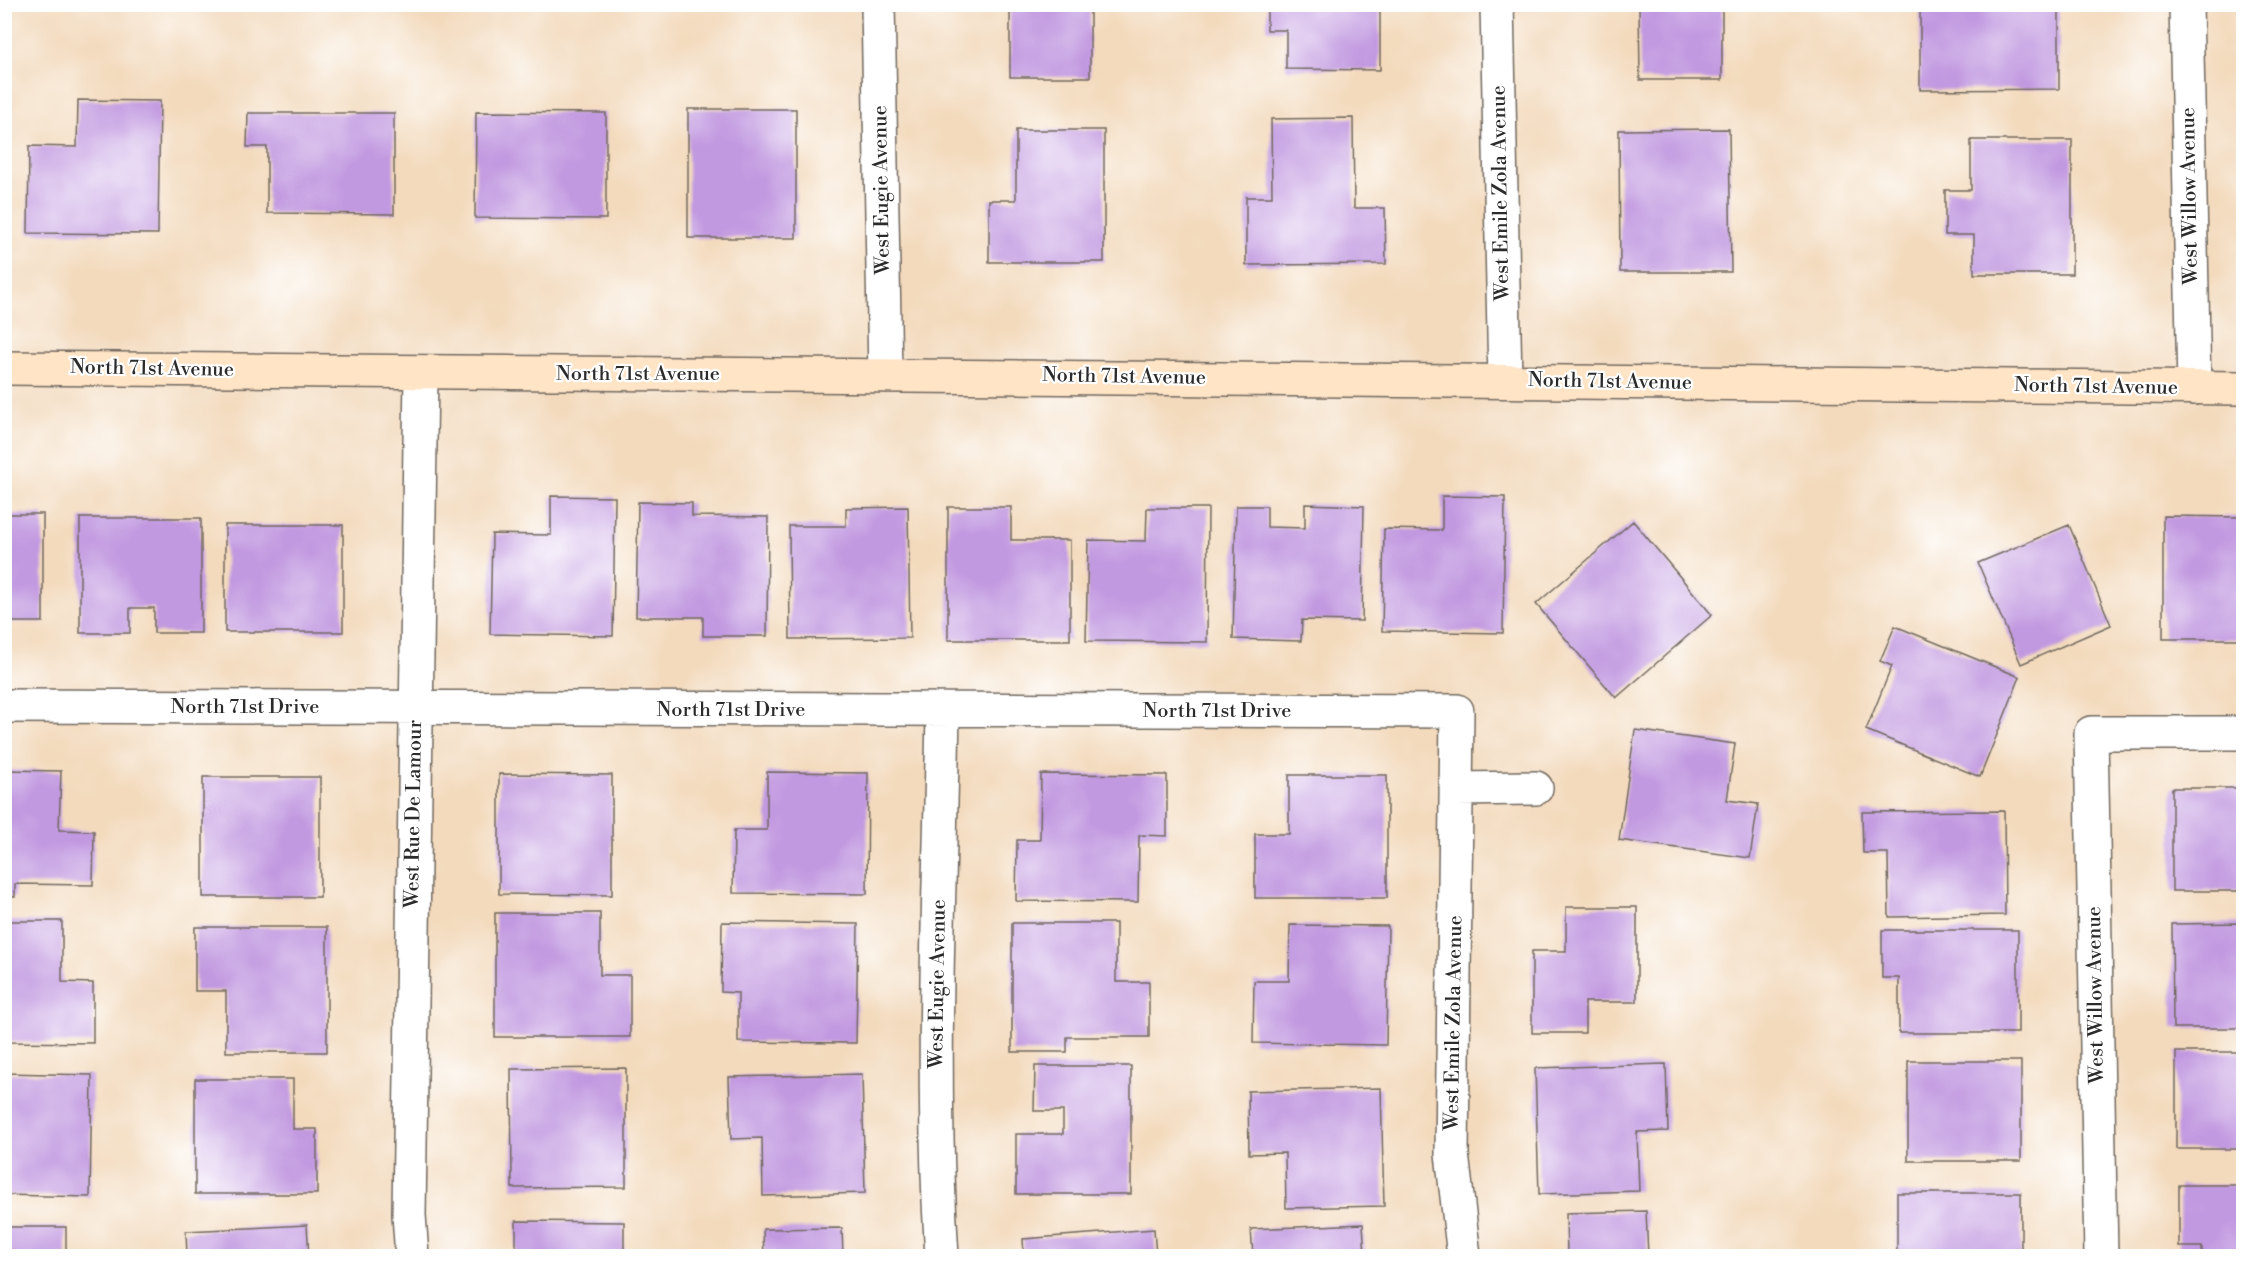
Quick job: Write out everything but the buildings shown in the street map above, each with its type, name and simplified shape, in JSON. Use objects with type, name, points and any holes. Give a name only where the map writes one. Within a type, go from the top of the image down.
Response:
[{"type":"street","name":"West Eugie Avenue","points":[[878,4],[885,375]]},
{"type":"street","name":"West Emile Zola Avenue","points":[[1497,4],[1505,381]]},
{"type":"street","name":"West Willow Avenue","points":[[2186,4],[2194,388]]},
{"type":"street","name":"North 71st Avenue","points":[[4,368],[2244,388]]},
{"type":"street","name":"West Rue De Lamour","points":[[412,1257],[409,1215],[421,372]]},
{"type":"street","name":"North 71st Drive","points":[[4,706],[1457,711]]},
{"type":"street","name":"West Eugie Avenue","points":[[942,1257],[937,1184],[937,1086],[943,711]]},
{"type":"street","name":"West Emile Zola Avenue","points":[[1457,711],[1452,1154],[1464,1257]]},
{"type":"street","name":"West Willow Avenue","points":[[2101,1257],[2091,733],[2244,733]]},
{"type":"street","points":[[1456,789],[1536,788]]}]
